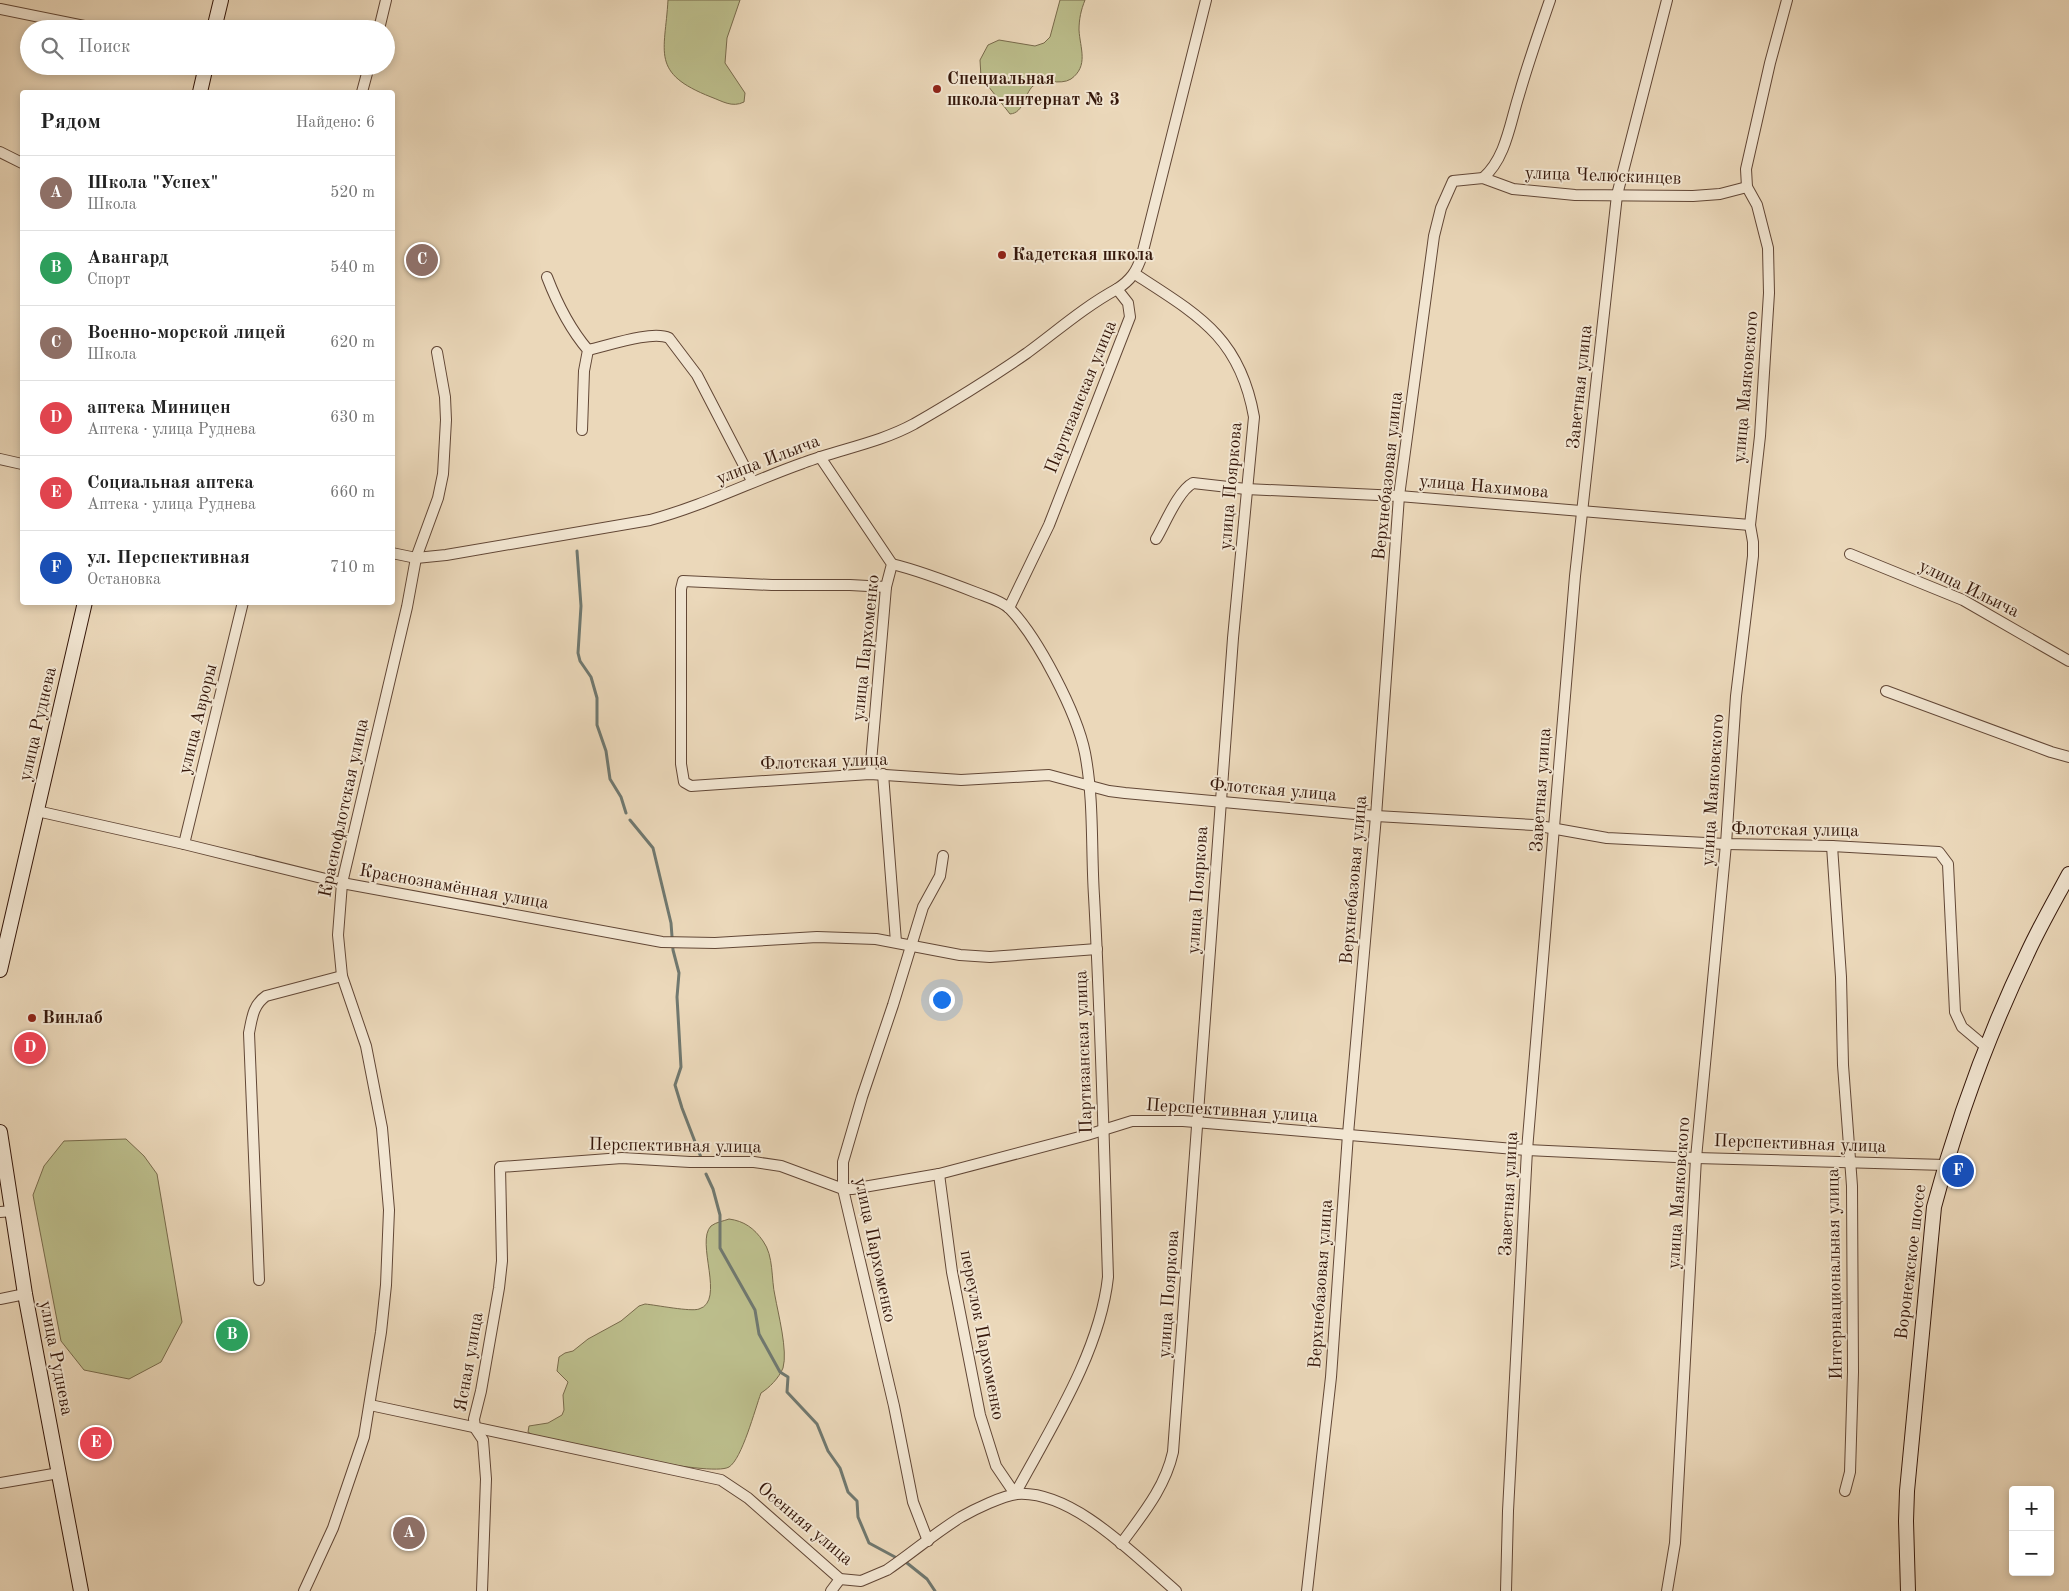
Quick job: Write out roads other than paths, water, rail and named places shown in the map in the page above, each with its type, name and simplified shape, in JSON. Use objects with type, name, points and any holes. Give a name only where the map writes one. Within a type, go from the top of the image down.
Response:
[{"type":"main road","points":[[216,20],[222,0]]},
{"type":"main road","points":[[200,90],[204,75]]},
{"type":"main road","name":"улица Руднева","points":[[0,970],[84,605]]},
{"type":"main road","name":"Воронежское шоссе","points":[[1908,1591],[1907,1491],[1919,1346],[1934,1207],[1945,1165],[1970,1090],[1987,1048],[2028,952],[2069,874]]},
{"type":"main road","name":"улица Руднева","points":[[0,1132],[6,1211],[25,1294],[81,1591]]},
{"type":"street","points":[[381,20],[386,0]]},
{"type":"street","points":[[1116,289],[1135,274],[1142,255],[1206,0]]},
{"type":"street","points":[[1483,178],[1494,165],[1509,131],[1550,0]]},
{"type":"street","name":"Заветная улица","points":[[1506,1591],[1508,1511],[1527,1150],[1555,829],[1568,650],[1617,195],[1667,0]]},
{"type":"street","name":"улица Маяковского","points":[[1667,1591],[1675,1542],[1696,1158],[1726,844],[1736,696],[1753,556],[1750,524],[1760,436],[1769,293],[1768,248],[1760,212],[1747,187],[1746,169],[1770,63],[1787,0]]},
{"type":"street","points":[[0,9],[54,20]]},
{"type":"street","points":[[363,90],[367,75]]},
{"type":"street","points":[[0,152],[20,162]]},
{"type":"street","name":"улица Челюскинцев","points":[[1458,180],[1483,178],[1500,186],[1575,195],[1711,195],[1734,192],[1747,187]]},
{"type":"street","name":"Верхнебазовая улица","points":[[1307,1591],[1331,1377],[1348,1134],[1376,816],[1399,496],[1435,228],[1448,188],[1453,181],[1458,180]]},
{"type":"street","name":"улица Пояркова","points":[[1121,1544],[1157,1493],[1169,1468],[1172,1452],[1198,1122],[1220,802],[1246,489],[1254,417],[1247,385],[1232,354],[1202,320],[1135,274]]},
{"type":"street","points":[[547,277],[566,318],[588,350],[584,371],[582,430]]},
{"type":"street","name":"улица Ильича","points":[[395,554],[416,558],[480,550],[650,520],[682,511],[752,481],[820,457],[892,435],[915,423],[1027,353],[1089,305],[1116,289]]},
{"type":"street","name":"Партизанская улица","points":[[1009,608],[1049,524],[1130,317],[1128,302],[1116,289]]},
{"type":"street","points":[[588,350],[651,336],[663,335],[669,338],[697,374],[752,481]]},
{"type":"street","name":"Краснофлотская улица","points":[[304,1591],[333,1528],[364,1436],[382,1332],[386,1285],[388,1202],[382,1128],[372,1070],[342,976],[338,935],[342,883],[407,607],[416,558],[438,498],[443,474],[446,420],[445,397],[437,352]]},
{"type":"street","name":"улица Пархоменко","points":[[820,457],[892,564],[886,587],[870,774]]},
{"type":"street","points":[[0,459],[20,464]]},
{"type":"street","name":"улица Нахимова","points":[[1156,539],[1188,486],[1194,483],[1246,489],[1399,496],[1750,524]]},
{"type":"street","name":"улица Ильича","points":[[1850,554],[1963,600],[2069,661]]},
{"type":"street","name":"Партизанская улица","points":[[892,564],[928,574],[981,594],[1009,608],[1024,626],[1064,695],[1085,753],[1089,785],[1097,949],[1107,1289],[1090,1344],[1074,1384],[1015,1494]]},
{"type":"street","name":"Флотская улица","points":[[886,587],[684,581],[681,589],[681,764],[684,782],[691,786],[870,774],[961,780],[1048,775],[1109,791],[1376,816],[1534,825],[1607,838],[1940,852],[1948,864],[1954,1012],[1962,1027],[1987,1048]]},
{"type":"street","name":"улица Авроры","points":[[184,844],[242,605]]},
{"type":"street","points":[[1886,690],[2069,757]]},
{"type":"street","points":[[883,774],[896,942],[960,955],[990,957],[1097,949]]},
{"type":"street","name":"Краснознамённая улица","points":[[37,811],[184,844],[342,883],[662,942],[685,943],[817,937],[876,939],[896,942]]},
{"type":"street","name":"Интернациональная улица","points":[[1832,846],[1841,977],[1843,1065],[1850,1161],[1854,1328],[1850,1472],[1845,1491]]},
{"type":"street","name":"улица Пархоменко","points":[[928,1541],[913,1502],[894,1406],[843,1189],[843,1162],[910,946],[923,907],[940,876],[943,856]]},
{"type":"street","points":[[259,1280],[249,1033],[252,1015],[258,1002],[266,996],[342,976]]},
{"type":"street","name":"Перспективная улица","points":[[500,1168],[513,1165],[622,1158],[690,1162],[754,1162],[781,1166],[843,1189],[863,1188],[940,1174],[1087,1135],[1132,1121],[1198,1122],[1527,1150],[1696,1158],[1945,1165]]},
{"type":"street","name":"Ясная улица","points":[[482,1591],[486,1479],[482,1440],[475,1428],[475,1409],[481,1391],[502,1261],[500,1168]]},
{"type":"street","name":"переулок Пархоменко","points":[[940,1174],[954,1280],[980,1415],[996,1466],[1015,1494]]},
{"type":"street","points":[[0,1299],[25,1294]]},
{"type":"street","name":"Осенняя улица","points":[[370,1405],[721,1480],[748,1498],[840,1579],[861,1580],[874,1577],[887,1570],[962,1517],[990,1503],[1015,1494],[1042,1496],[1090,1518],[1176,1591]]},
{"type":"street","points":[[0,1483],[59,1473]]},
{"type":"street","points":[[831,1591],[840,1579]]},
{"type":"waterway","points":[[577,551],[581,606],[578,653],[580,661],[591,677],[597,698],[597,725],[606,751],[610,779],[621,797],[626,813]]},
{"type":"waterway","points":[[630,820],[653,848],[671,923],[673,950],[679,973],[677,997],[681,1067],[675,1085],[702,1160]]},
{"type":"waterway","points":[[706,1174],[713,1189],[720,1215],[720,1248],[755,1310],[759,1334],[780,1372],[788,1377],[787,1392],[817,1424],[828,1451],[840,1468],[848,1492],[857,1501],[858,1517],[869,1543],[895,1557]]},
{"type":"waterway","points":[[907,1563],[927,1579],[935,1591]]},
{"type":"place","name":"Специальная школа-интернат № 3","points":[[937,89]]},
{"type":"place","name":"Кадетская школа","points":[[1002,255]]},
{"type":"place","name":"Военно-морской лицей","points":[[422,260]]},
{"type":"place","name":"Винлаб","points":[[32,1018]]},
{"type":"place","name":"аптека Миницен","points":[[30,1048]]},
{"type":"place","name":"ул. Перспективная","points":[[1958,1171]]},
{"type":"place","name":"Авангард","points":[[232,1335]]},
{"type":"place","name":"Социальная аптека","points":[[96,1443]]},
{"type":"place","name":"Школа \"Успех\"","points":[[409,1533]]}]
